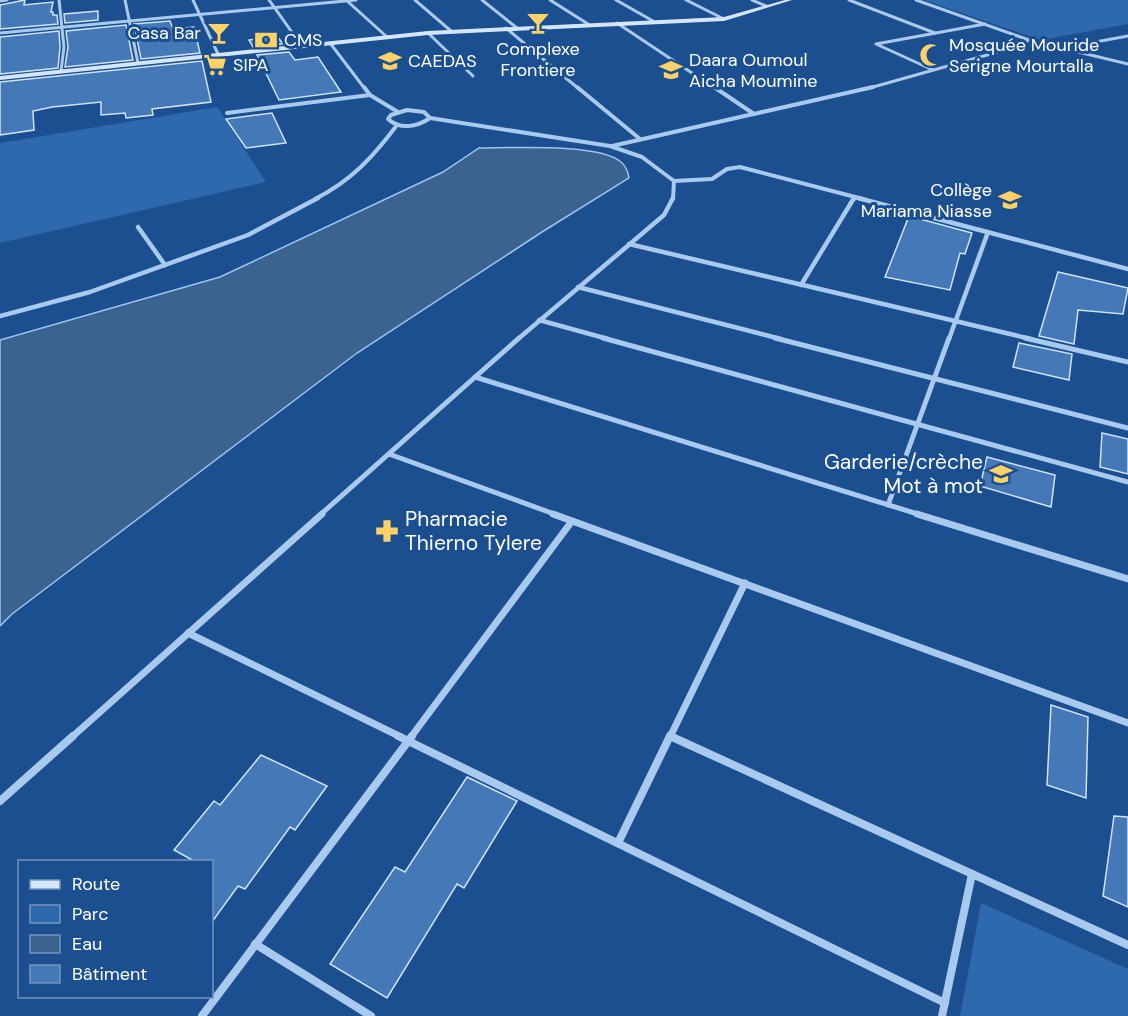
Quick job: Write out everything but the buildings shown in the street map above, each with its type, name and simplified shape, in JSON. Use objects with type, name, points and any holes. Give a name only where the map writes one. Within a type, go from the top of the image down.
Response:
[{"type":"street","points":[[0,1],[7,0]]},
{"type":"street","points":[[59,0],[64,47],[61,71]]},
{"type":"street","points":[[125,0],[138,63]]},
{"type":"street","points":[[193,0],[218,54]]},
{"type":"street","points":[[269,0],[301,45]]},
{"type":"street","points":[[346,0],[387,37]]},
{"type":"street","points":[[0,33],[356,0]]},
{"type":"street","points":[[415,0],[451,31]]},
{"type":"street","points":[[482,0],[517,27]]},
{"type":"street","points":[[550,0],[588,24]]},
{"type":"street","points":[[616,0],[653,21]]},
{"type":"street","points":[[686,0],[724,19]]},
{"type":"street","points":[[752,0],[766,6]]},
{"type":"street","points":[[0,78],[451,31],[724,19],[790,0]]},
{"type":"street","points":[[849,0],[937,33]]},
{"type":"street","points":[[916,0],[1029,40],[1128,64]]},
{"type":"street","points":[[616,22],[754,114]]},
{"type":"street","points":[[934,70],[876,44],[985,24]]},
{"type":"street","points":[[506,28],[640,139]]},
{"type":"street","points":[[428,33],[473,76]]},
{"type":"street","points":[[1060,49],[1128,36]]},
{"type":"street","points":[[610,146],[887,84],[1012,48],[1029,40]]},
{"type":"street","points":[[330,43],[370,94],[398,112]]},
{"type":"street","points":[[227,113],[370,94]]},
{"type":"street","points":[[430,118],[424,112],[398,112],[388,118],[397,125],[417,124],[430,118],[610,146],[642,157],[674,180],[712,179],[728,168],[740,167],[1128,269]]},
{"type":"street","points":[[0,316],[90,292],[248,235],[337,188],[374,156],[397,125]]},
{"type":"street","points":[[0,801],[539,320],[664,215],[672,199],[674,180]]},
{"type":"street","points":[[801,285],[855,197]]},
{"type":"street","points":[[138,227],[165,265]]},
{"type":"street","points":[[888,505],[987,232]]},
{"type":"street","points":[[629,244],[1128,362]]},
{"type":"street","points":[[578,287],[1128,428]]},
{"type":"street","points":[[539,320],[1128,482]]},
{"type":"street","points":[[475,377],[1128,579]]},
{"type":"street","points":[[389,454],[1128,723]]},
{"type":"street","points":[[202,1016],[572,520]]},
{"type":"street","points":[[618,843],[745,583]]},
{"type":"street","points":[[188,633],[945,1003]]},
{"type":"street","points":[[670,736],[1128,945]]},
{"type":"street","points":[[942,1016],[972,874]]},
{"type":"street","points":[[255,944],[371,1016]]},
{"type":"green space","points":[[924,0],[1128,0],[1128,24],[1041,40]]},
{"type":"green space","points":[[217,107],[266,182],[0,243],[0,143]]},
{"type":"green space","points":[[981,903],[1128,969],[1128,1016],[960,1016]]},
{"type":"water","points":[[532,147],[594,152],[610,156],[621,162],[629,178],[357,353],[12,614],[0,626],[0,340],[220,277],[443,172],[479,148]]},
{"type":"place","name":"Complexe Frontiere","points":[[538,23]]},
{"type":"place","name":"Casa Bar","points":[[219,33]]},
{"type":"place","name":"CMS","points":[[266,40]]},
{"type":"place","name":"Mosquée Mouride Serigne Mourtalla","points":[[931,55]]},
{"type":"place","name":"CAEDAS","points":[[390,61]]},
{"type":"place","name":"SIPA","points":[[215,65]]},
{"type":"place","name":"Daara Oumoul Aicha Moumine","points":[[671,70]]},
{"type":"place","name":"Collège Mariama Niasse","points":[[1010,200]]},
{"type":"place","name":"Garderie/crèche Mot à mot","points":[[1001,474]]},
{"type":"place","name":"Pharmacie Thierno Tylere","points":[[387,531]]}]
